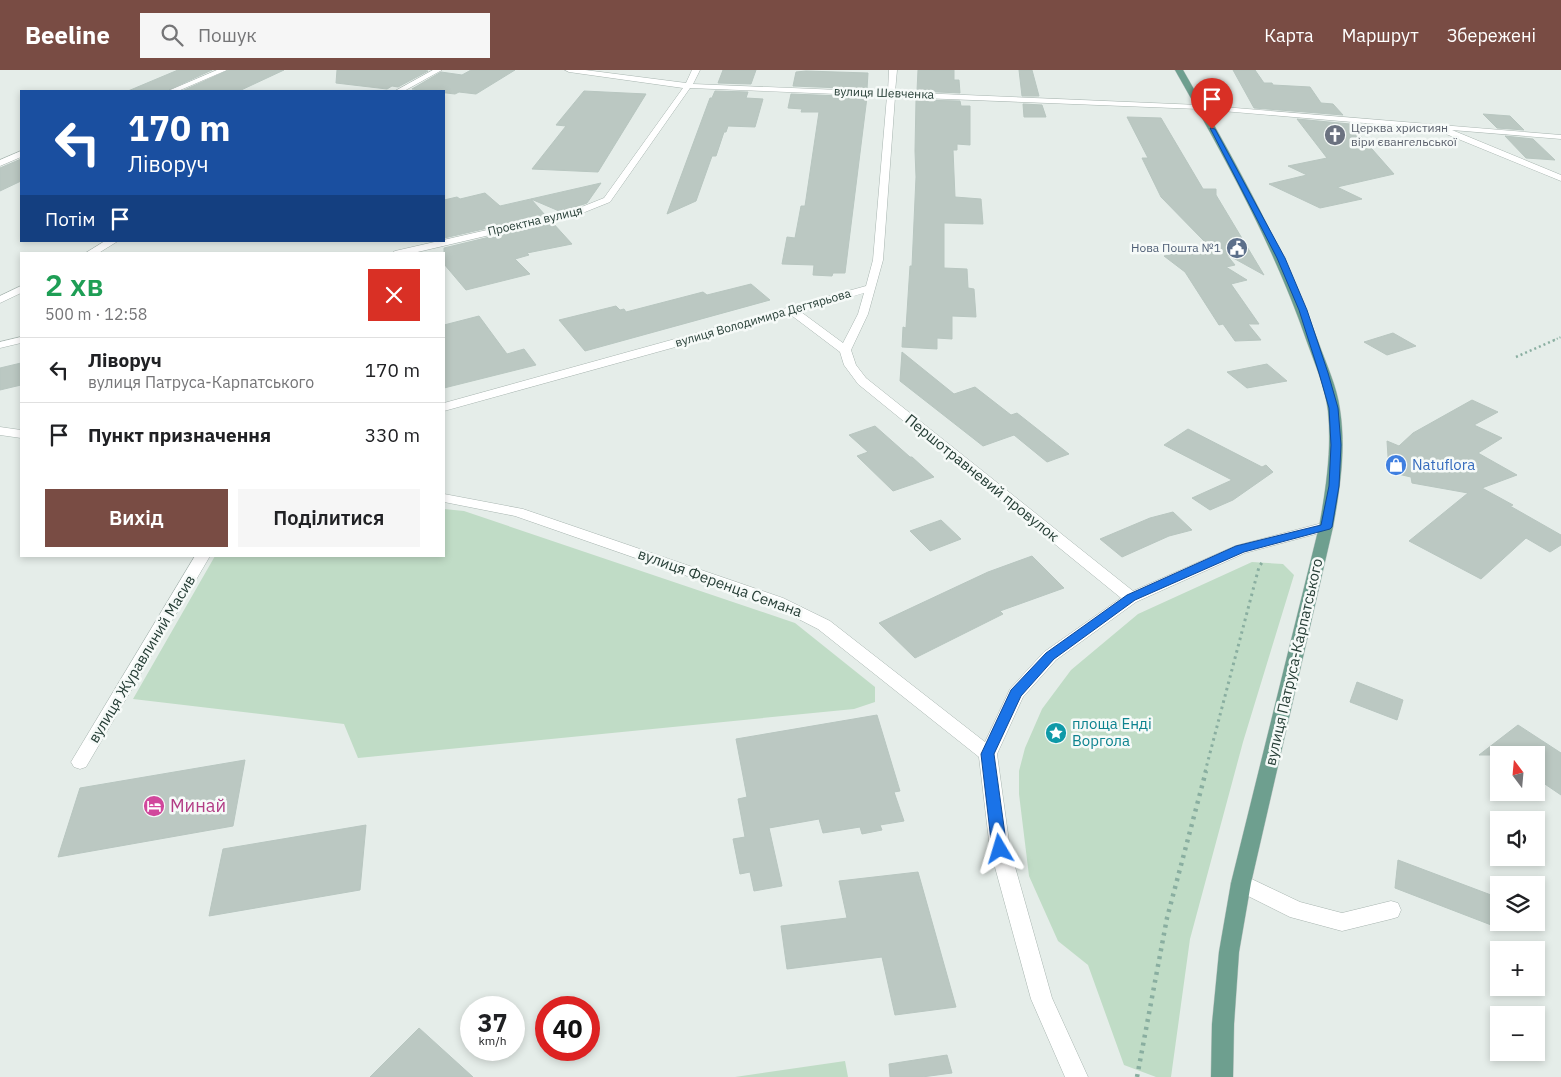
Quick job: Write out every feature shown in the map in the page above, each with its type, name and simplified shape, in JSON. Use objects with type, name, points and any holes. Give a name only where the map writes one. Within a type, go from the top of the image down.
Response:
[{"type":"main road","name":"вулиця Патруса-Карпатського","points":[[1179,70],[1281,258],[1303,310],[1333,408],[1336,445],[1334,486],[1326,527],[1242,883],[1230,952],[1223,1024],[1222,1077]]},
{"type":"street","points":[[174,90],[223,70]]},
{"type":"street","points":[[401,90],[438,70]]},
{"type":"street","name":"вулиця Шевченка","points":[[569,70],[688,86],[1200,107],[1561,137]]},
{"type":"street","name":"Проектна вулиця","points":[[404,252],[577,212],[606,200],[688,86],[696,70]]},
{"type":"street","name":"вулиця Володимира Дегтярьова","points":[[445,407],[871,288],[878,260],[893,70]]},
{"type":"street","points":[[1440,127],[1561,178]]},
{"type":"street","points":[[0,163],[20,154]]},
{"type":"street","points":[[93,252],[111,242]]},
{"type":"street","points":[[845,350],[863,314],[871,288]]},
{"type":"street","points":[[0,300],[20,290]]},
{"type":"street","name":"Першотравневий провулок","points":[[793,311],[845,350],[850,365],[862,381],[1131,598]]},
{"type":"street","points":[[0,345],[20,340]]},
{"type":"street","points":[[0,431],[20,434]]},
{"type":"street","name":"вулиця Ференца Семана","points":[[445,498],[518,512],[778,602],[805,614],[824,625],[988,754]]},
{"type":"street","points":[[1077,1077],[1042,999],[1000,849],[988,754],[1016,693],[1050,656],[1131,598],[1240,549],[1326,527]]},
{"type":"street","name":"вулиця Журавлиний Масив","points":[[80,762],[202,557]]},
{"type":"street","points":[[1242,883],[1297,910],[1342,922],[1391,910]]},
{"type":"path","points":[[1516,357],[1561,337]]},
{"type":"path","points":[[1137,1077],[1167,918],[1259,568],[1282,537]]},
{"type":"green space","points":[[445,509],[464,511],[795,623],[875,687],[875,702],[854,709],[358,758],[344,724],[133,699],[214,557],[445,557]]},
{"type":"green space","points":[[1252,562],[1283,564],[1294,575],[1243,742],[1190,939],[1171,1077],[1156,1077],[1124,1065],[1088,965],[1058,941],[1029,876],[1019,794],[1019,771],[1025,748],[1042,709],[1071,670],[1138,614]]},
{"type":"green space","points":[[845,1061],[848,1077],[735,1077]]},
{"type":"building","points":[[178,70],[212,70],[168,90],[130,90]]},
{"type":"building","points":[[229,70],[284,70],[241,90],[184,90]]},
{"type":"building","points":[[337,70],[428,71],[398,87],[392,86],[387,89],[336,83]]},
{"type":"building","points":[[471,70],[515,70],[476,94],[459,92],[455,94],[445,93],[445,90],[412,89],[441,72],[462,75]]},
{"type":"building","points":[[723,70],[756,70],[751,84],[718,83]]},
{"type":"building","points":[[918,70],[954,70],[954,80],[959,80],[960,93],[917,91]]},
{"type":"building","points":[[1019,70],[1032,70],[1039,96],[1022,96]]},
{"type":"building","points":[[1233,70],[1255,70],[1264,83],[1272,83],[1273,85],[1310,87],[1321,103],[1333,104],[1343,115],[1254,108]]},
{"type":"building","points":[[796,72],[868,73],[867,89],[793,86]]},
{"type":"building","points":[[584,91],[646,94],[598,172],[532,169],[566,126],[556,125]]},
{"type":"building","points":[[715,91],[748,92],[746,98],[763,99],[755,127],[728,126],[716,156],[712,156],[696,201],[667,214],[710,98],[712,98]]},
{"type":"building","points":[[791,94],[867,97],[845,273],[833,273],[832,276],[813,275],[814,265],[782,264],[787,237],[795,238],[801,206],[805,206],[819,112],[801,112],[802,109],[788,108]]},
{"type":"building","points":[[916,100],[960,101],[961,106],[970,106],[970,145],[957,144],[957,150],[953,150],[955,197],[981,199],[983,224],[944,223],[944,268],[967,269],[968,288],[974,289],[976,317],[952,316],[952,339],[937,338],[937,349],[902,347],[903,327],[906,328],[910,266],[912,266],[916,177]]},
{"type":"building","points":[[1023,104],[1042,105],[1046,117],[1024,117]]},
{"type":"building","points":[[1483,114],[1510,116],[1524,130],[1497,128]]},
{"type":"building","points":[[1127,117],[1161,118],[1203,189],[1216,189],[1216,195],[1264,275],[1226,254],[1235,265],[1226,267],[1247,280],[1231,284],[1259,324],[1248,324],[1261,340],[1235,341],[1223,324],[1219,325],[1185,272],[1164,256],[1214,247],[1204,241],[1161,197],[1142,158],[1148,158]]},
{"type":"building","points":[[1297,119],[1350,124],[1394,174],[1337,187],[1362,199],[1320,208],[1269,184],[1307,175],[1288,166],[1327,158]]},
{"type":"building","points":[[1505,136],[1533,139],[1555,160],[1526,158]]},
{"type":"building","points":[[20,159],[20,181],[0,191],[0,168]]},
{"type":"building","points":[[601,183],[587,203],[573,208],[559,211],[531,199],[545,215],[445,238],[445,200],[457,197],[460,199],[485,193],[500,206]]},
{"type":"building","points":[[552,222],[572,244],[527,253],[529,255],[515,259],[530,274],[466,290],[445,265],[444,248]]},
{"type":"building","points":[[751,284],[770,300],[585,351],[559,320],[616,306],[620,310],[624,309],[626,312],[703,292],[707,295]]},
{"type":"building","points":[[479,316],[507,354],[524,349],[536,365],[445,388],[445,325]]},
{"type":"building","points":[[1393,333],[1416,346],[1387,355],[1364,342]]},
{"type":"building","points":[[902,352],[954,394],[975,387],[1011,415],[1017,413],[1069,454],[1047,462],[1014,435],[983,446],[900,381]]},
{"type":"building","points":[[20,363],[20,385],[0,390],[0,368]]},
{"type":"building","points":[[1267,364],[1287,381],[1247,388],[1227,372]]},
{"type":"building","points":[[1472,400],[1498,412],[1474,425],[1502,438],[1478,453],[1517,475],[1482,488],[1561,535],[1561,545],[1550,552],[1526,538],[1481,579],[1409,541],[1468,493],[1412,483],[1411,477],[1389,472],[1387,441],[1399,446],[1413,433]]},
{"type":"building","points":[[875,426],[934,477],[893,491],[857,456],[868,452],[849,435]]},
{"type":"building","points":[[1188,429],[1262,467],[1266,465],[1273,472],[1233,500],[1210,510],[1192,498],[1232,480],[1164,445]]},
{"type":"building","points":[[1173,512],[1192,530],[1169,536],[1122,557],[1100,539],[1150,518]]},
{"type":"building","points":[[941,520],[961,539],[930,551],[910,531]]},
{"type":"building","points":[[1032,556],[1064,588],[1000,611],[1003,614],[915,658],[879,623],[988,572]]},
{"type":"building","points":[[1357,682],[1403,700],[1397,720],[1350,702]]},
{"type":"building","points":[[877,715],[900,791],[894,792],[904,821],[880,825],[882,830],[862,834],[860,827],[823,833],[819,819],[769,828],[782,886],[754,891],[750,872],[740,874],[733,839],[745,837],[738,799],[747,797],[736,739]]},
{"type":"building","points":[[1518,725],[1561,753],[1561,795],[1545,784],[1545,746],[1491,746]]},
{"type":"building","points":[[1490,747],[1490,755],[1479,755]]},
{"type":"building","points":[[245,760],[233,826],[58,857],[80,788]]},
{"type":"building","points":[[366,825],[360,890],[209,916],[223,849]]},
{"type":"building","points":[[1398,860],[1490,895],[1490,925],[1395,888]]},
{"type":"building","points":[[918,872],[956,1007],[895,1015],[882,957],[787,969],[781,926],[847,918],[839,881]]},
{"type":"building","points":[[419,1028],[473,1077],[370,1077]]},
{"type":"building","points":[[947,1055],[952,1073],[922,1077],[890,1077],[889,1064]]},
{"type":"place","name":"Церква християн віри євангельської","points":[[1335,135]]},
{"type":"place","name":"Нова Пошта №1","points":[[1237,248]]},
{"type":"place","name":"Natuflora","points":[[1396,465]]},
{"type":"place","name":"площа Енді Воргола","points":[[1056,733]]},
{"type":"place","name":"Минай","points":[[154,806]]},
{"type":"route","points":[[1000,849],[988,754],[1016,693],[1050,656],[1131,598],[1240,549],[1326,527],[1334,486],[1336,445],[1333,408],[1323,373],[1303,310],[1281,258],[1212,129]]}]
